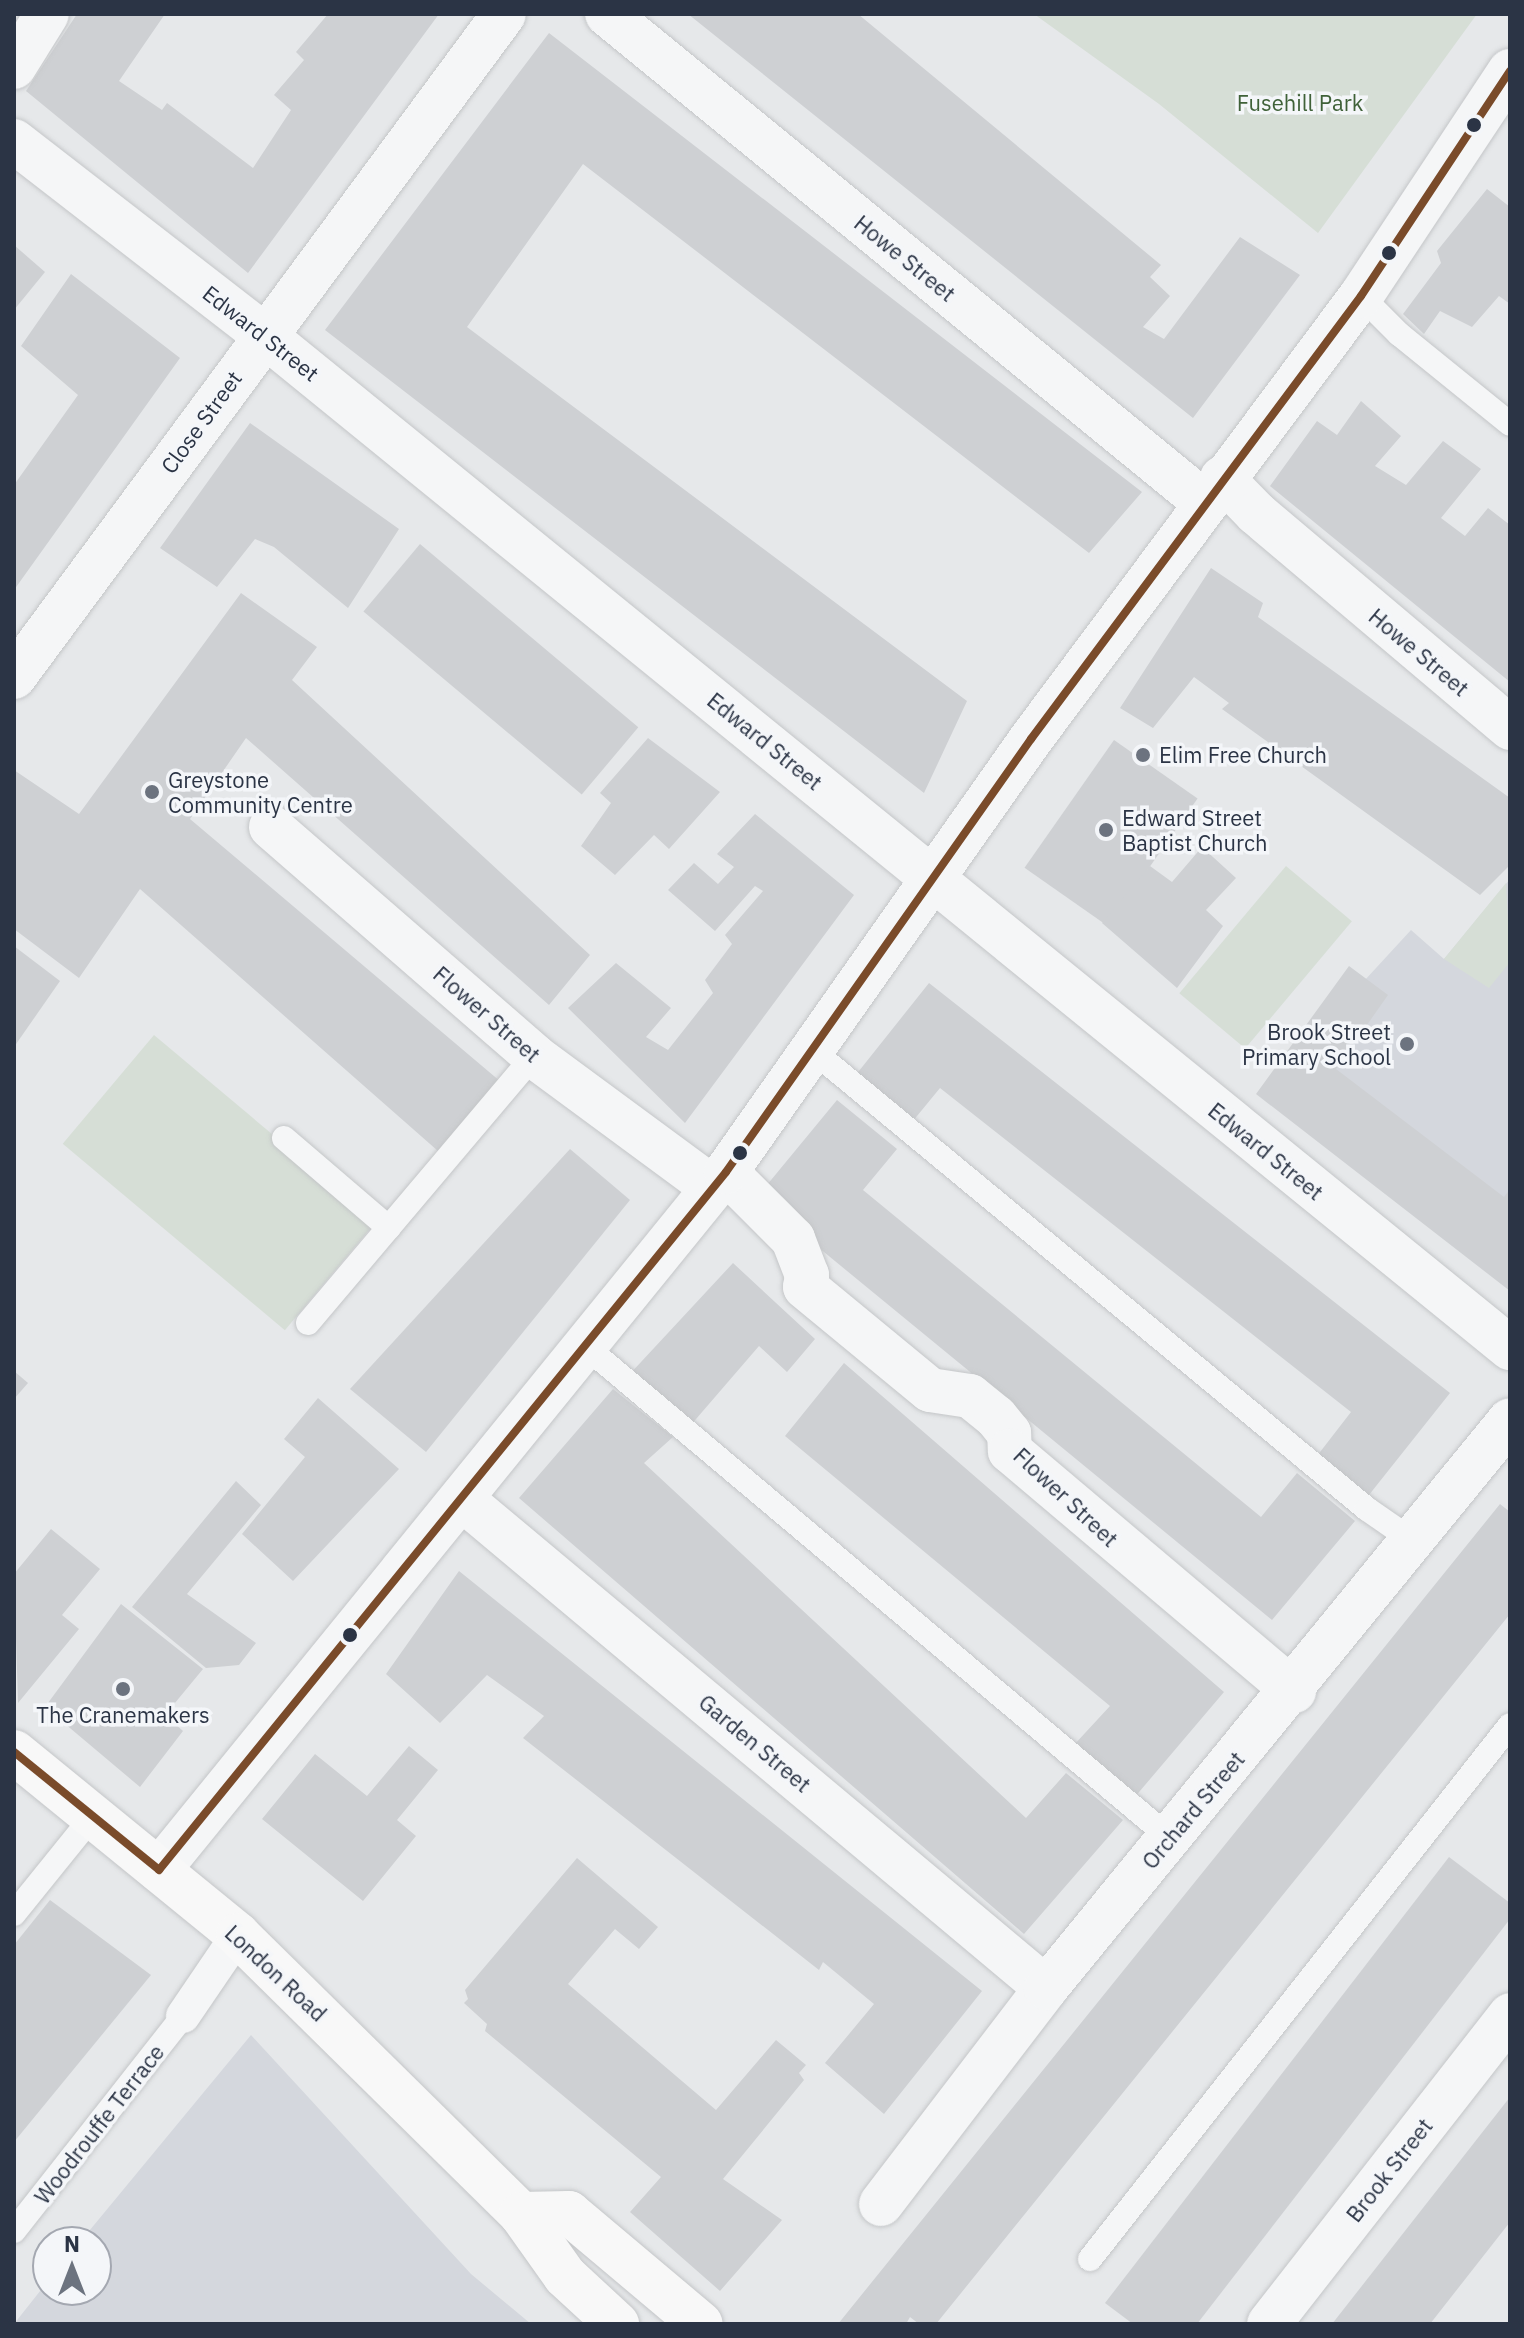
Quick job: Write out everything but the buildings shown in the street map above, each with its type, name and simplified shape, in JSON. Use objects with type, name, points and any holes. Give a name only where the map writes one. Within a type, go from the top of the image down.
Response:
[{"type":"main road","name":"London Road","points":[[14,1752],[238,1935],[521,2214],[565,2276],[617,2324]]},
{"type":"main road","points":[[521,2214],[569,2213],[701,2324]]},
{"type":"street","points":[[14,67],[47,14]]},
{"type":"street","name":"Close Street","points":[[14,677],[504,14]]},
{"type":"street","name":"Howe Street","points":[[607,14],[1212,490],[1256,513],[1510,728]]},
{"type":"street","points":[[159,1870],[463,1500],[719,1180],[930,879],[1212,490],[1361,296],[1504,93]]},
{"type":"street","name":"Edward Street","points":[[14,141],[264,335],[1510,1348]]},
{"type":"street","name":"Flower Street","points":[[271,827],[534,1056],[719,1180],[793,1239],[807,1275],[805,1287],[930,1390],[970,1396],[996,1417],[1009,1433],[1010,1451],[1294,1691]]},
{"type":"street","name":"Orchard Street","points":[[881,2204],[1046,1988],[1294,1691],[1409,1538],[1510,1420]]},
{"type":"street","name":"Garden Street","points":[[463,1500],[1046,1988]]},
{"type":"street","points":[[183,2016],[238,1935]]},
{"type":"street","name":"Brook Street","points":[[1269,2324],[1510,2015]]},
{"type":"lane","points":[[1361,296],[1399,334],[1510,424]]},
{"type":"lane","points":[[812,1050],[1355,1499],[1409,1538]]},
{"type":"lane","points":[[308,1323],[534,1056]]},
{"type":"lane","points":[[284,1138],[389,1228]]},
{"type":"lane","points":[[585,1346],[1170,1838]]},
{"type":"lane","points":[[1090,2259],[1510,1725]]},
{"type":"lane","points":[[14,1914],[94,1815]]},
{"type":"lane","name":"Woodrouffe Terrace","points":[[14,2231],[183,2016]]},
{"type":"shaded area","name":"Brook Street Primary School","points":[[1510,879],[1510,1285],[1260,1094],[1411,930],[1444,959]]},
{"type":"shaded area","points":[[251,2035],[471,2274],[531,2324],[14,2324],[32,2301],[32,2306],[112,2306],[112,2226],[93,2226]]},
{"type":"green space","name":"Fusehill Park","points":[[1034,14],[1477,14],[1318,233],[1159,104]]},
{"type":"green space","points":[[1286,866],[1352,921],[1245,1048],[1179,993]]},
{"type":"green space","points":[[1506,883],[1510,962],[1489,988],[1444,959]]},
{"type":"green space","points":[[154,1035],[376,1221],[285,1330],[63,1144]]},
{"type":"transit line","points":[[159,1870],[726,1172],[1031,739],[1361,296],[1510,71]]},
{"type":"transit line","points":[[14,1752],[159,1870]]},
{"type":"place","name":"Elim Free Church","points":[[1143,755]]},
{"type":"place","name":"Greystone Community Centre","points":[[152,792]]},
{"type":"place","name":"Edward Street Baptist Church","points":[[1106,830]]},
{"type":"place","name":"Brook Street Primary School","points":[[1407,1044]]},
{"type":"place","name":"The Cranemakers","points":[[123,1689]]}]
